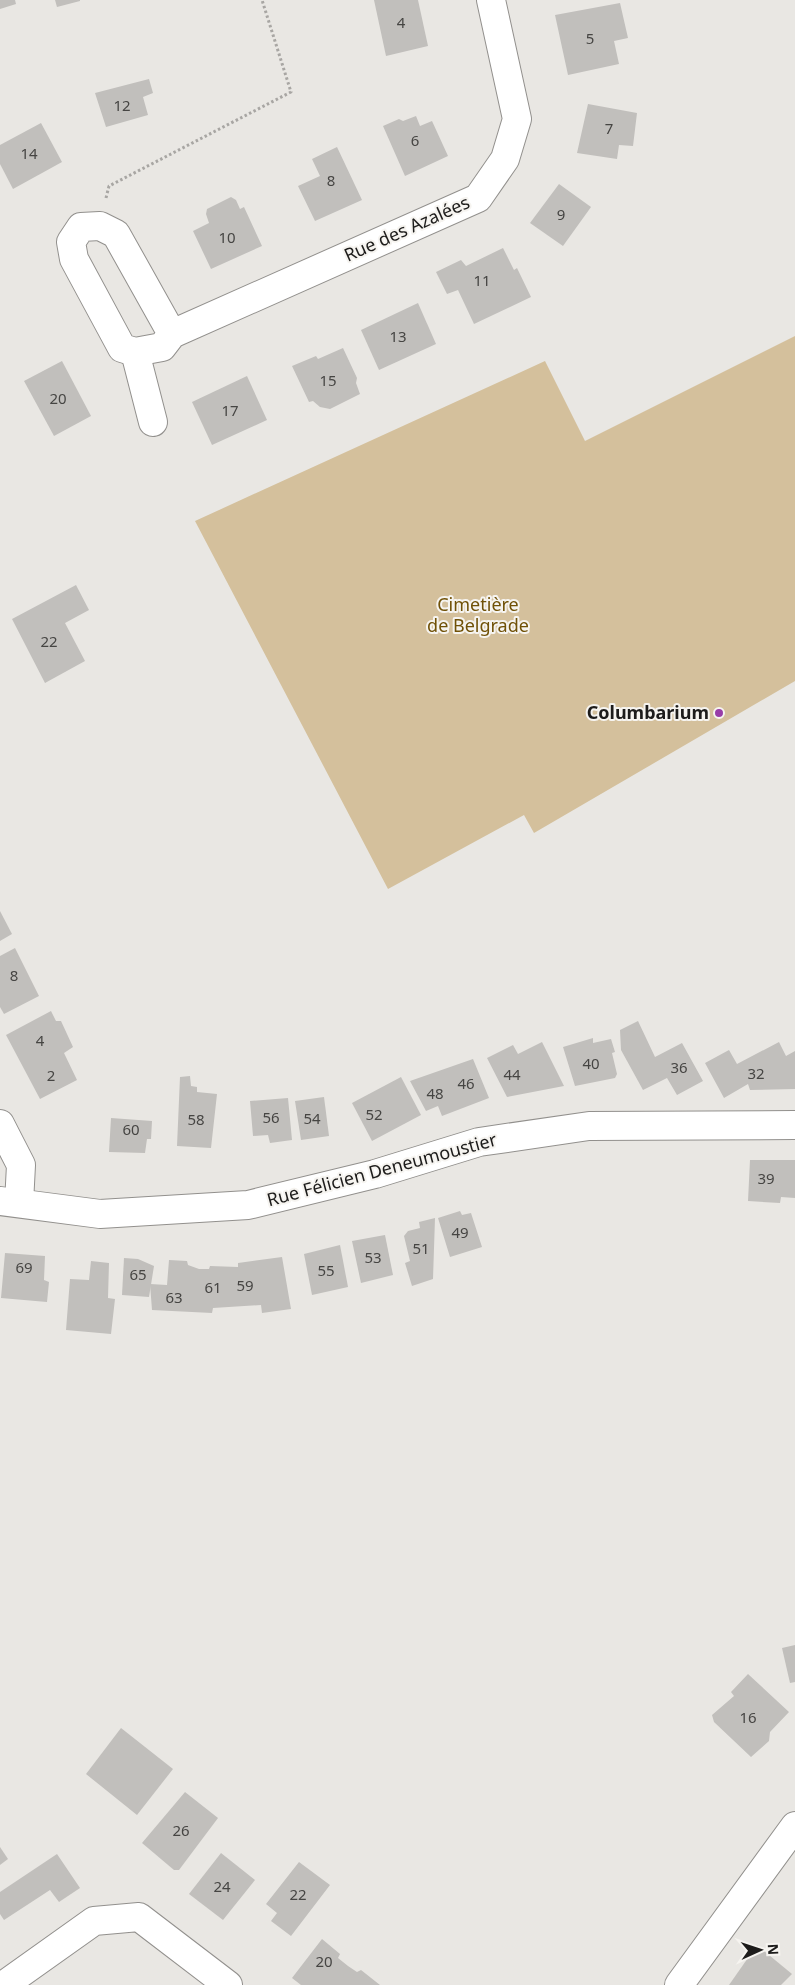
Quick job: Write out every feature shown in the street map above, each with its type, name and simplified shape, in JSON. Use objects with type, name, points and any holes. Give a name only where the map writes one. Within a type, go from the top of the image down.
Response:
[{"type":"street","name":"Rue des Azalées","points":[[135,352],[162,347],[172,334],[478,198],[505,159],[516,119],[490,0]]},
{"type":"street","points":[[153,422],[135,352],[122,348],[74,259],[70,242],[81,227],[100,226],[116,234],[172,334]]},
{"type":"street","points":[[0,1124],[22,1166],[10,1202]]},
{"type":"street","name":"Rue Félicien Deneumoustier","points":[[10,1202],[100,1214],[248,1205],[375,1174],[479,1142],[589,1126],[795,1126]]},
{"type":"street","points":[[679,1985],[795,1826]]},
{"type":"street","points":[[4,1985],[94,1922],[139,1917],[228,1985]]},
{"type":"path","points":[[100,226],[109,186],[291,92],[262,0]]},
{"type":"green space","name":"Cimetière de Belgrade","points":[[795,336],[795,681],[534,833],[524,815],[388,889],[195,521],[545,361],[585,441]]},
{"type":"building","points":[[0,0],[15,0],[16,4],[0,9]]},
{"type":"building","points":[[55,0],[80,0],[80,1],[57,7]]},
{"type":"building","points":[[374,0],[418,0],[428,46],[386,56]]},
{"type":"building","points":[[620,3],[628,38],[614,41],[619,64],[568,75],[555,15]]},
{"type":"building","points":[[149,79],[153,93],[143,97],[148,115],[106,127],[95,93]]},
{"type":"building","points":[[588,104],[637,113],[633,146],[619,145],[617,159],[577,153]]},
{"type":"building","points":[[416,116],[420,126],[432,121],[448,156],[405,176],[383,126],[399,119],[403,121]]},
{"type":"building","points":[[41,123],[62,162],[13,189],[0,164],[0,145]]},
{"type":"building","points":[[337,147],[362,200],[315,221],[298,186],[320,176],[312,159]]},
{"type":"building","points":[[559,184],[591,207],[563,246],[530,223]]},
{"type":"building","points":[[231,197],[236,200],[240,209],[244,207],[262,246],[211,269],[193,231],[209,223],[206,214],[207,209]]},
{"type":"building","points":[[503,248],[514,270],[517,268],[531,297],[474,324],[458,290],[447,294],[436,272],[461,260],[466,266]]},
{"type":"building","points":[[418,303],[436,344],[379,370],[361,330]]},
{"type":"building","points":[[343,348],[357,378],[356,383],[360,394],[330,409],[320,407],[313,401],[309,402],[292,366],[316,356],[318,359]]},
{"type":"building","points":[[62,361],[91,416],[54,436],[24,381]]},
{"type":"building","points":[[247,376],[267,420],[212,445],[192,402]]},
{"type":"building","points":[[76,585],[89,610],[65,623],[85,661],[45,683],[12,619]]},
{"type":"building","points":[[0,911],[12,934],[0,941]]},
{"type":"building","points":[[15,948],[39,996],[4,1014],[0,1007],[0,956]]},
{"type":"building","points":[[51,1011],[56,1021],[61,1021],[73,1047],[64,1053],[77,1080],[40,1099],[6,1035]]},
{"type":"building","points":[[638,1021],[655,1057],[682,1043],[703,1081],[677,1095],[667,1078],[643,1090],[621,1050],[620,1030]]},
{"type":"building","points":[[593,1038],[593,1043],[611,1039],[615,1052],[612,1053],[617,1074],[615,1078],[575,1086],[563,1047]]},
{"type":"building","points":[[542,1042],[564,1086],[507,1097],[487,1058],[513,1045],[518,1054]]},
{"type":"building","points":[[779,1042],[786,1056],[795,1051],[795,1089],[750,1090],[748,1084],[724,1098],[705,1063],[729,1050],[737,1064]]},
{"type":"building","points":[[473,1059],[489,1098],[442,1116],[438,1106],[426,1111],[410,1081]]},
{"type":"building","points":[[190,1076],[191,1086],[197,1087],[197,1092],[217,1094],[211,1148],[177,1146],[180,1077]]},
{"type":"building","points":[[401,1077],[421,1115],[372,1141],[352,1103]]},
{"type":"building","points":[[324,1097],[329,1136],[301,1140],[295,1101]]},
{"type":"building","points":[[288,1098],[292,1140],[270,1143],[268,1135],[253,1136],[250,1101]]},
{"type":"building","points":[[111,1118],[152,1121],[151,1139],[147,1139],[145,1153],[109,1152]]},
{"type":"building","points":[[750,1160],[795,1160],[795,1198],[781,1197],[780,1203],[748,1201]]},
{"type":"building","points":[[460,1211],[462,1215],[471,1213],[482,1247],[450,1257],[438,1218]]},
{"type":"building","points":[[435,1218],[433,1279],[412,1286],[405,1263],[410,1261],[404,1236],[408,1231],[420,1228],[419,1222]]},
{"type":"building","points":[[385,1235],[393,1275],[361,1283],[352,1241]]},
{"type":"building","points":[[340,1245],[348,1287],[312,1295],[304,1254]]},
{"type":"building","points":[[5,1253],[45,1256],[44,1280],[49,1282],[47,1302],[1,1298]]},
{"type":"building","points":[[282,1257],[291,1309],[262,1313],[261,1305],[213,1308],[212,1313],[152,1310],[150,1284],[167,1285],[169,1260],[187,1261],[188,1265],[199,1269],[209,1269],[210,1266],[238,1267],[238,1263]]},
{"type":"building","points":[[124,1258],[138,1259],[154,1266],[149,1297],[122,1295]]},
{"type":"building","points":[[91,1261],[109,1263],[108,1298],[115,1299],[111,1334],[66,1330],[70,1279],[89,1280]]},
{"type":"building","points":[[795,1645],[795,1682],[790,1683],[782,1648]]},
{"type":"building","points":[[748,1674],[789,1712],[770,1732],[769,1741],[751,1757],[714,1722],[712,1715],[734,1696],[731,1692]]},
{"type":"building","points":[[121,1728],[173,1769],[137,1815],[86,1774]]},
{"type":"building","points":[[185,1792],[218,1818],[179,1870],[174,1870],[142,1843]]},
{"type":"building","points":[[0,1847],[8,1859],[0,1865]]},
{"type":"building","points":[[221,1853],[255,1880],[223,1920],[189,1894]]},
{"type":"building","points":[[57,1854],[80,1888],[59,1902],[50,1890],[4,1920],[0,1914],[0,1892]]},
{"type":"building","points":[[299,1862],[330,1885],[291,1936],[271,1921],[277,1913],[266,1904]]},
{"type":"building","points":[[322,1939],[340,1954],[338,1958],[348,1966],[357,1972],[361,1970],[380,1985],[301,1985],[292,1978]]},
{"type":"building","points":[[757,1945],[792,1974],[781,1985],[729,1985]]},
{"type":"place","name":"Columbarium","points":[[719,713]]}]
